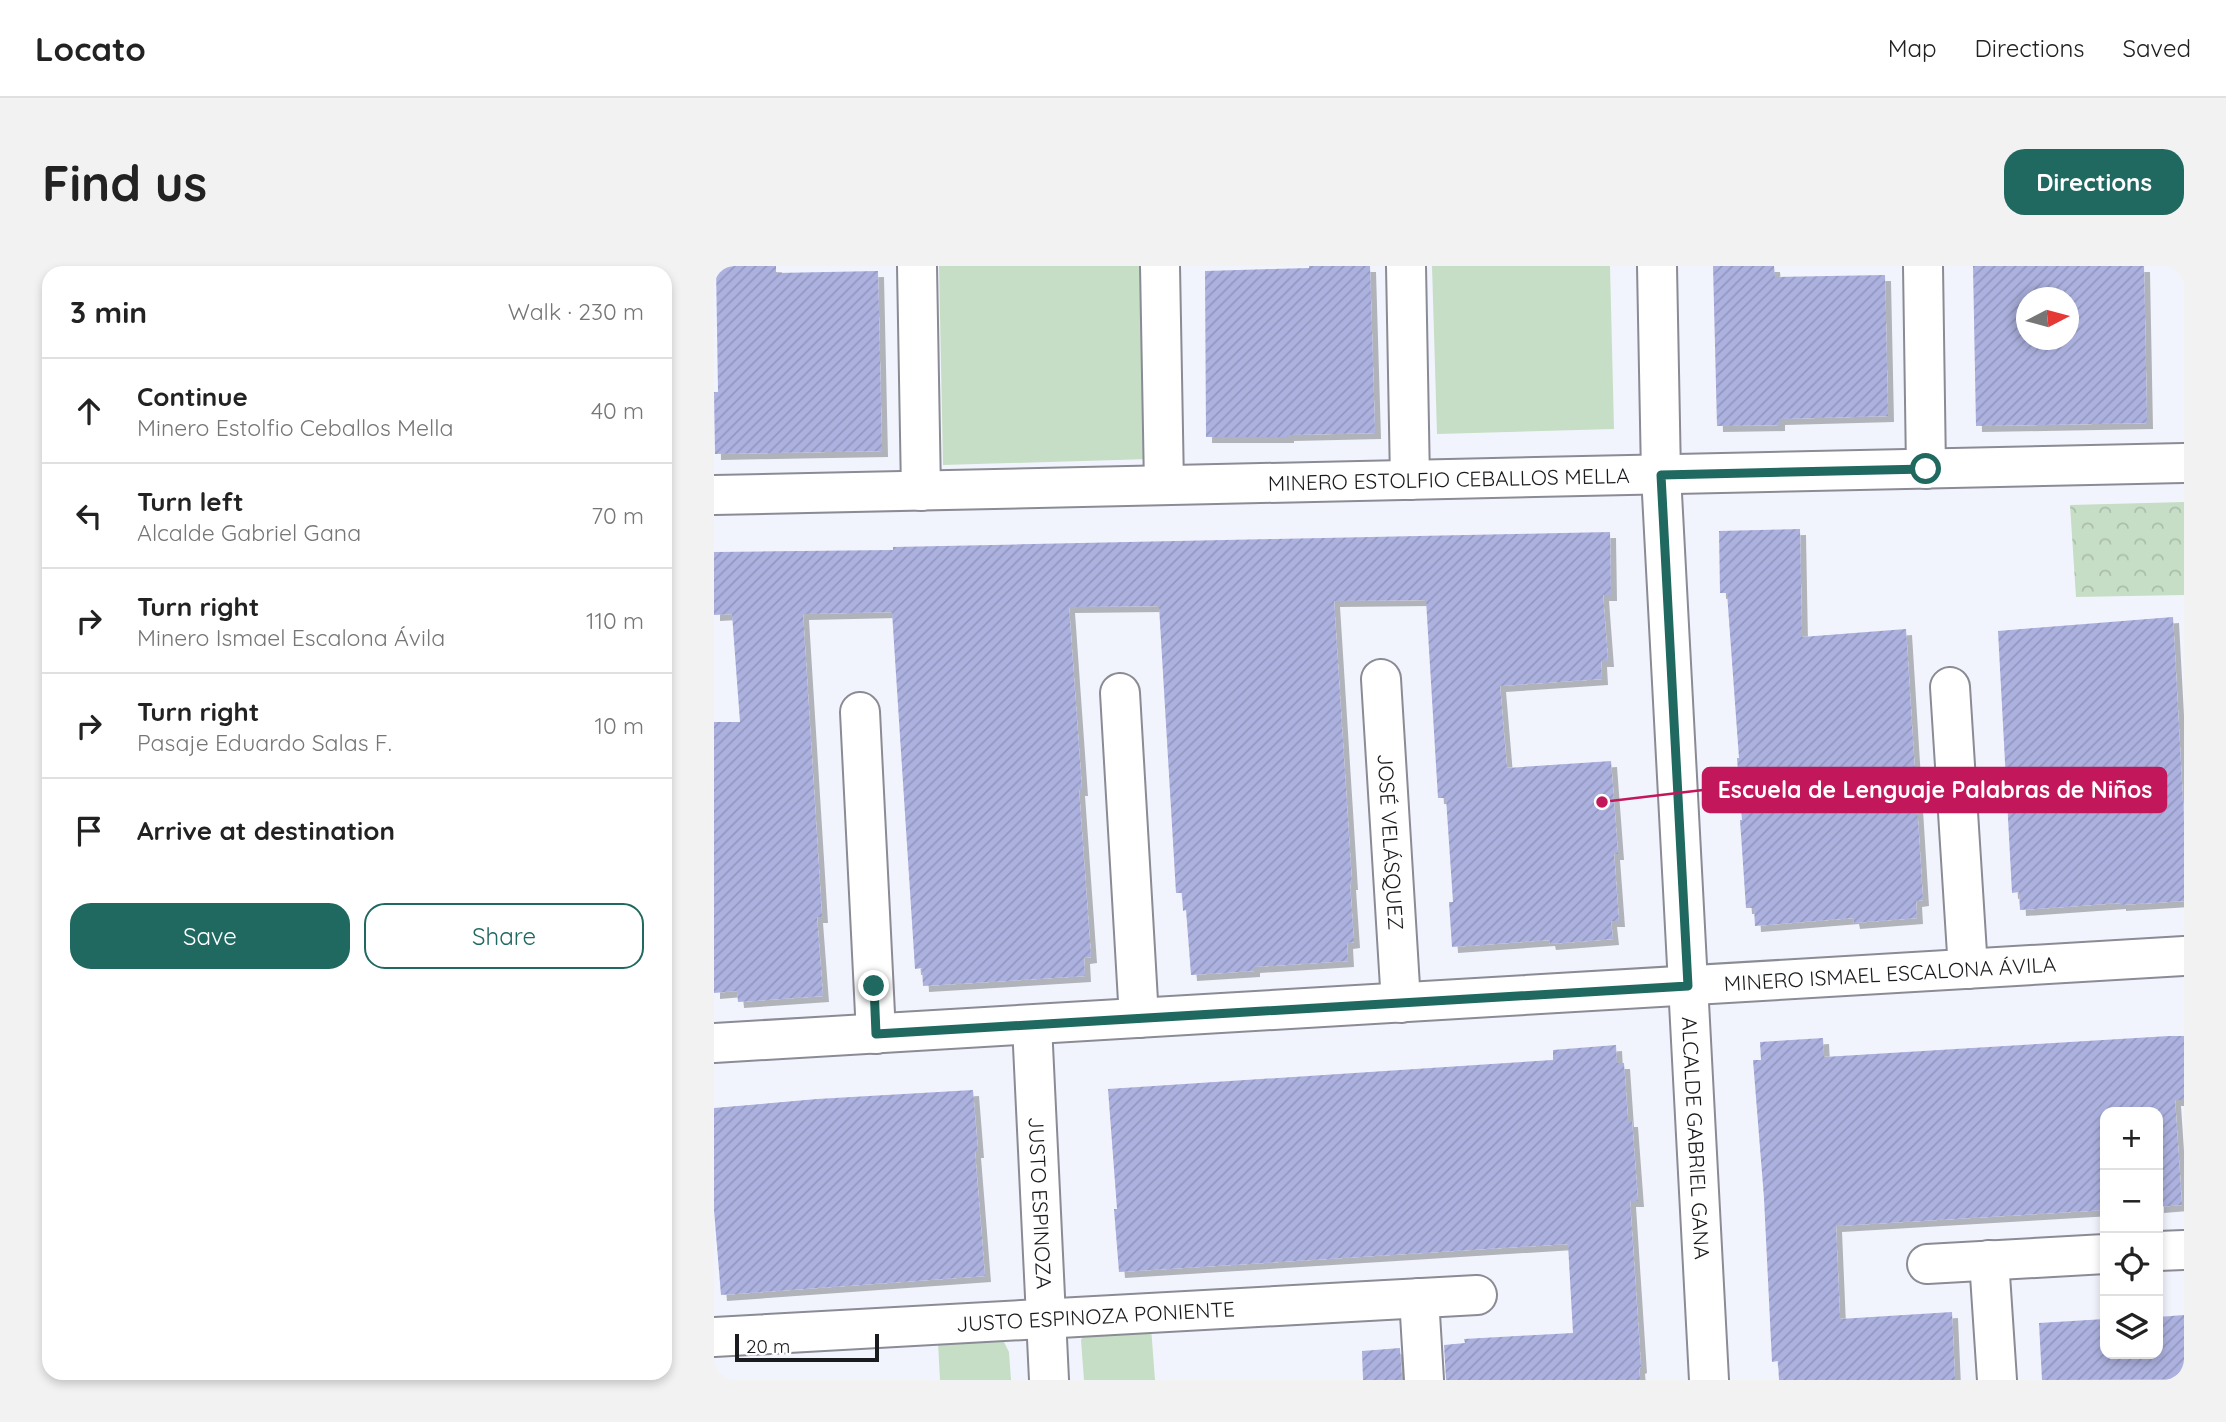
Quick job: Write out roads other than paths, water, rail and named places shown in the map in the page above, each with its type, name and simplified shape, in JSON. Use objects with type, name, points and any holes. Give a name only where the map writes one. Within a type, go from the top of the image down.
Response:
[{"type":"street","points":[[917,266],[921,491]]},
{"type":"street","points":[[1160,266],[1164,485]]},
{"type":"street","points":[[1406,266],[1410,480]]},
{"type":"street","name":"ALCALDE GABRIEL GANA","points":[[1657,266],[1661,475],[1709,1380]]},
{"type":"street","points":[[1923,266],[1926,469]]},
{"type":"street","name":"MINERO ESTOLFIO CEBALLOS MELLA","points":[[714,495],[2184,463]]},
{"type":"street","name":"JOSÉ VELÁSQUEZ","points":[[1381,680],[1401,1003]]},
{"type":"street","points":[[1950,687],[1968,969]]},
{"type":"street","points":[[1120,693],[1139,1018]]},
{"type":"street","points":[[860,712],[876,1034]]},
{"type":"street","name":"MINERO ISMAEL ESCALONA ÁVILA","points":[[714,1043],[2184,956]]},
{"type":"street","name":"JUSTO ESPINOZA","points":[[1032,1025],[1049,1380]]},
{"type":"street","points":[[2163,1251],[2184,1250]]},
{"type":"street","points":[[1927,1264],[2100,1254]]},
{"type":"street","points":[[1989,1260],[1997,1380]]},
{"type":"street","name":"JUSTO ESPINOZA PONIENTE","points":[[714,1337],[1477,1295]]},
{"type":"street","points":[[1419,1298],[1424,1380]]},
{"type":"place","name":"Escuela de Lenguaje Palabras de Niños","points":[[1602,802]]}]
